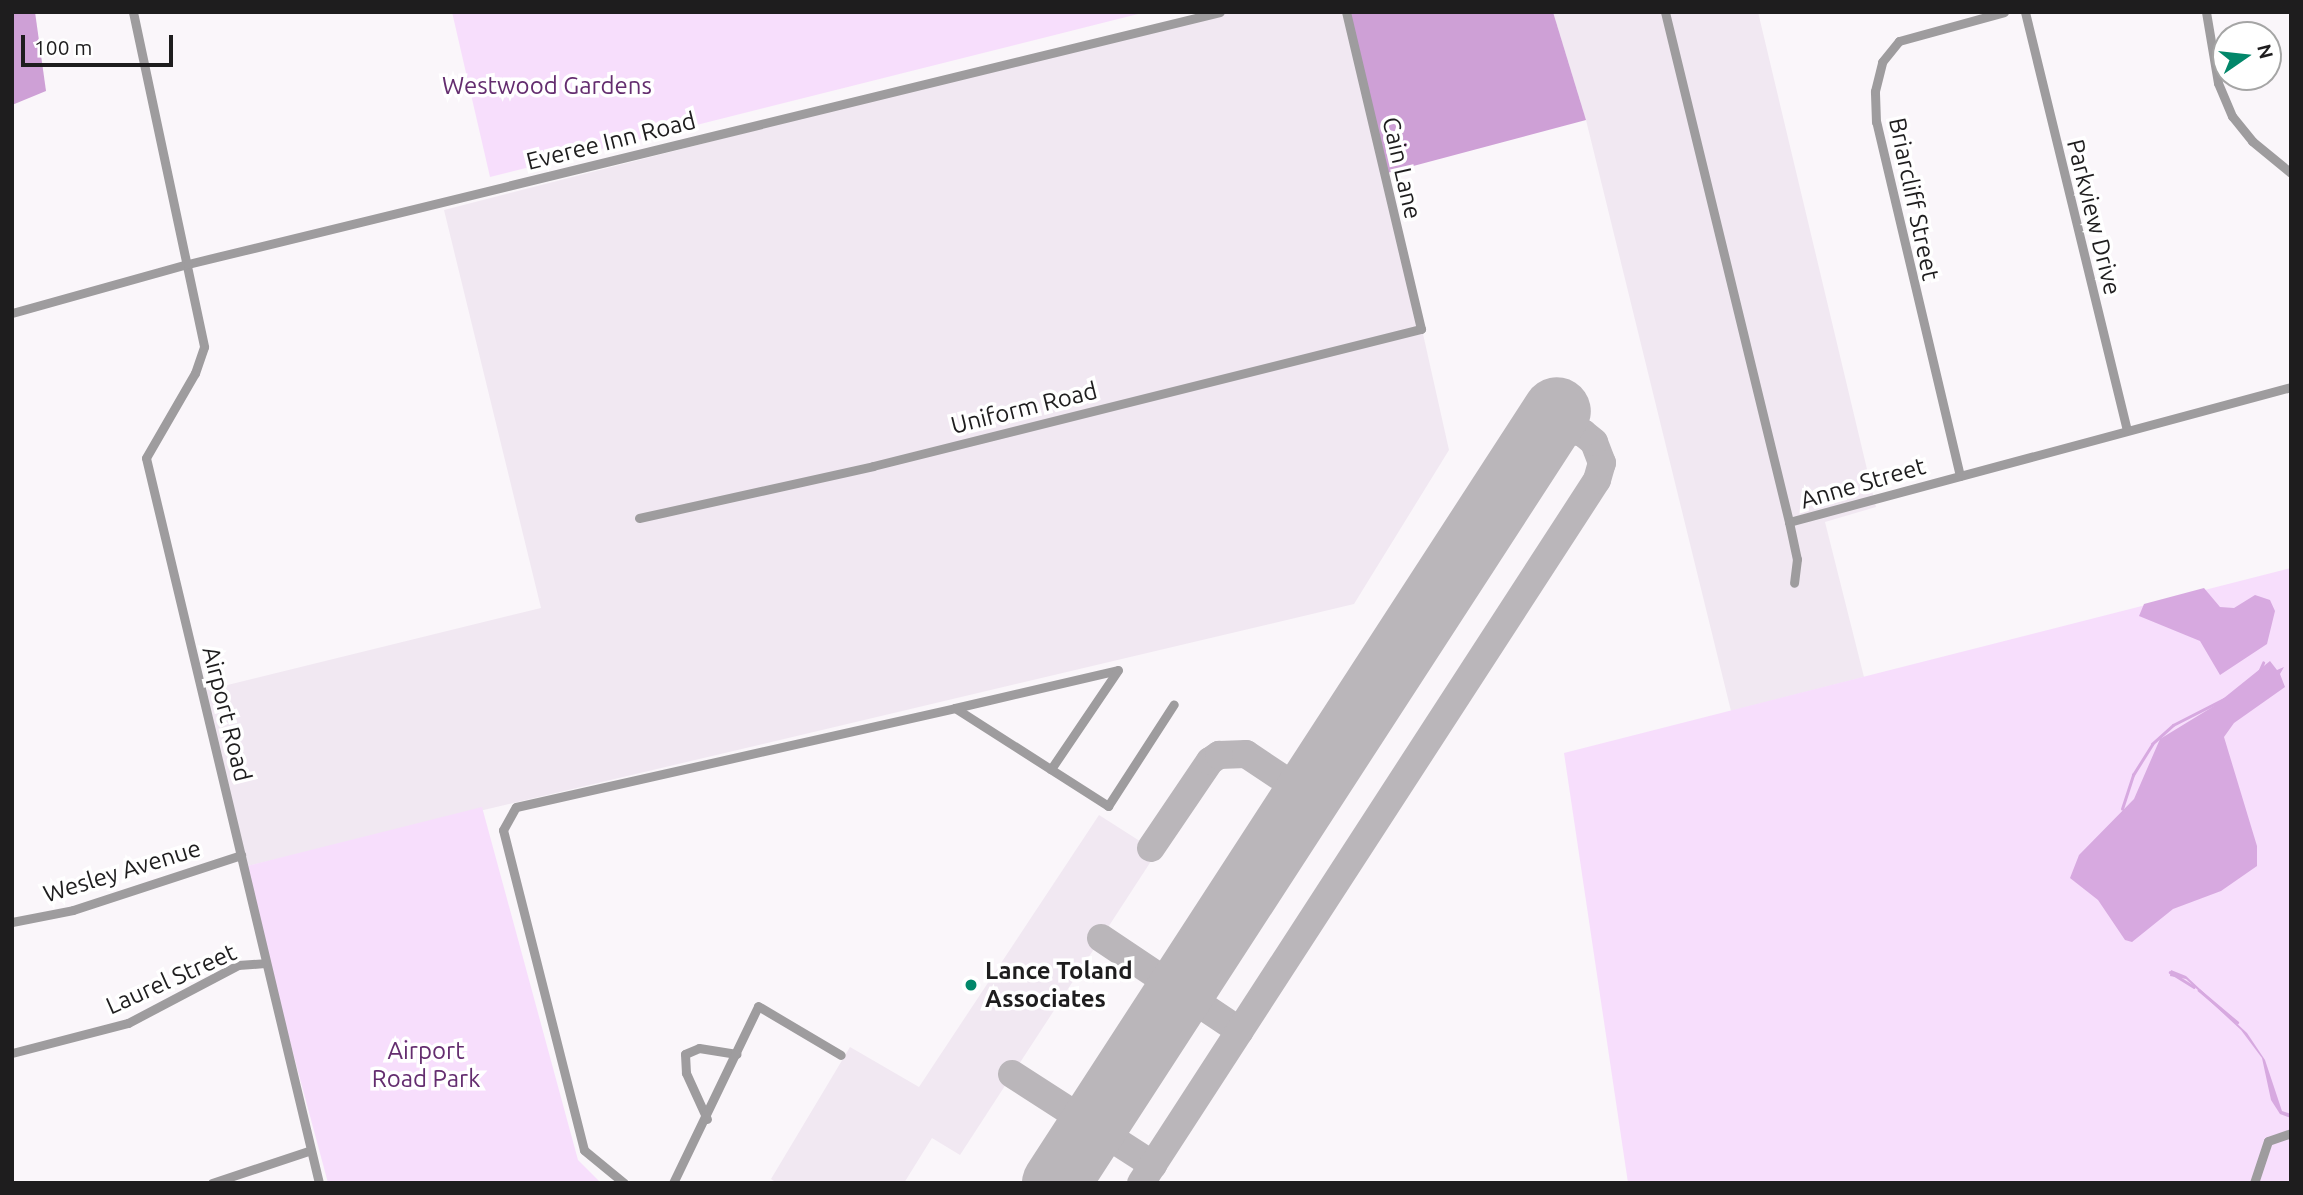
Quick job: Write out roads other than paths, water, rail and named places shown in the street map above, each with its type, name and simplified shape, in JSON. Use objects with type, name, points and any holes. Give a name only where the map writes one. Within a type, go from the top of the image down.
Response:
[{"type":"street","name":"Airport Road","points":[[133,12],[204,347],[195,373],[146,458],[319,1183]]},
{"type":"street","name":"Everee Inn Road","points":[[12,313],[188,264],[1220,12]]},
{"type":"street","name":"Cain Lane","points":[[1346,12],[1421,329],[1417,330]]},
{"type":"street","name":"Anne Street","points":[[1665,12],[1789,522],[2291,387]]},
{"type":"street","name":"Briarcliff Street","points":[[1960,476],[1876,122],[1875,91],[1882,62],[1899,41],[2004,12]]},
{"type":"street","name":"Parkview Drive","points":[[2025,12],[2127,430]]},
{"type":"street","points":[[2206,12],[2218,83],[2232,116],[2259,148],[2291,173]]},
{"type":"street","name":"Uniform Road","points":[[639,517],[873,466],[1417,330]]},
{"type":"street","points":[[1789,522],[1797,559],[1794,583]]},
{"type":"street","points":[[624,1183],[583,1150],[503,830],[516,807],[1118,670],[1051,769]]},
{"type":"street","points":[[955,708],[1108,806],[1174,704]]},
{"type":"street","name":"Wesley Avenue","points":[[12,922],[73,910],[242,855]]},
{"type":"street","name":"Laurel Street","points":[[12,1053],[128,1023],[230,969],[265,963]]},
{"type":"street","points":[[673,1183],[707,1119],[758,1006],[841,1055]]},
{"type":"street","points":[[707,1119],[686,1073],[685,1054],[699,1048],[737,1054]]},
{"type":"street","points":[[2254,1183],[2268,1141],[2291,1133]]},
{"type":"street","points":[[212,1183],[311,1150]]},
{"type":"waterway","points":[[2259,672],[2263,663]]},
{"type":"waterway","points":[[2122,809],[2133,775],[2152,744],[2173,725],[2224,699]]},
{"type":"waterway","points":[[2170,972],[2194,987]]},
{"type":"waterway","points":[[2199,990],[2237,1022]]},
{"type":"place","name":"Lance Toland Associates","points":[[971,985]]},
{"type":"park label","name":"Westwood Gardens","points":[[547,86]]},
{"type":"park label","name":"Airport Road Park","points":[[426,1065]]}]
